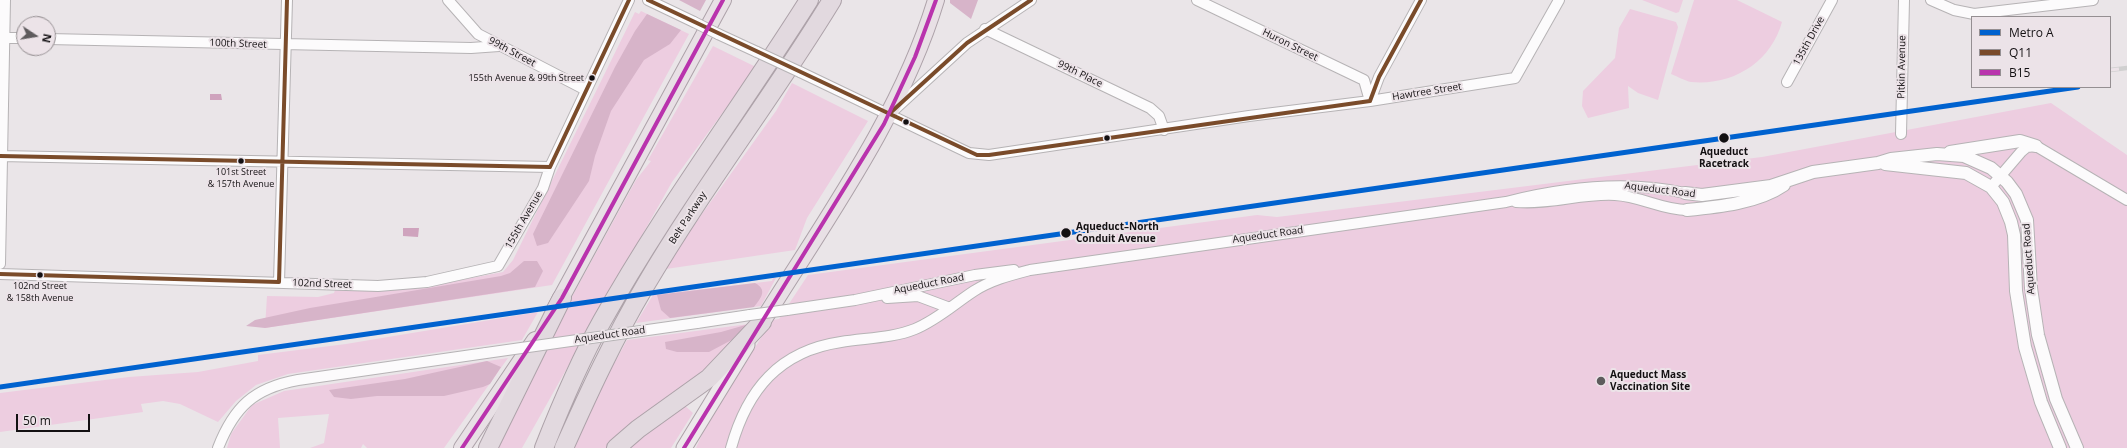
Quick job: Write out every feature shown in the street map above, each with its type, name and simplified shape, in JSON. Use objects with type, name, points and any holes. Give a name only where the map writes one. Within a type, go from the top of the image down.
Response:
[{"type":"highway","points":[[488,448],[562,298],[723,0]]},
{"type":"highway","name":"Belt Parkway","points":[[544,448],[577,371],[601,322],[654,235],[809,0]]},
{"type":"highway","points":[[616,448],[708,378],[756,318],[889,114],[916,57],[936,0]]},
{"type":"highway","name":"Belt Parkway","points":[[564,448],[603,362],[646,285],[723,164],[832,1]]},
{"type":"highway","points":[[462,448],[562,298]]},
{"type":"highway","points":[[531,448],[577,371]]},
{"type":"main road","points":[[684,448],[756,318]]},
{"type":"street","points":[[0,264],[2,38],[5,0]]},
{"type":"street","points":[[279,282],[286,0]]},
{"type":"street","name":"99th Street","points":[[448,0],[478,34],[586,90]]},
{"type":"street","name":"155th Avenue","points":[[498,266],[543,188],[550,168],[629,0]]},
{"type":"street","points":[[648,0],[889,114],[955,53],[985,29],[1031,0]]},
{"type":"street","name":"Huron Street","points":[[1196,0],[1364,80],[1370,101]]},
{"type":"street","points":[[1370,101],[1379,76],[1421,0]]},
{"type":"street","name":"Hawtree Street","points":[[889,114],[969,153],[983,156],[1164,130],[1249,116],[1370,101],[1515,78],[1559,0]]},
{"type":"street","name":"135th Drive","points":[[1787,82],[1832,0]]},
{"type":"street","name":"Pitkin Avenue","points":[[1900,134],[1904,0]]},
{"type":"street","points":[[1930,0],[1954,10],[1974,14],[2036,4],[2093,0]]},
{"type":"street","name":"99th Place","points":[[985,29],[1150,108],[1159,116],[1164,130]]},
{"type":"street","points":[[2,38],[16,38]]},
{"type":"street","name":"100th Street","points":[[56,39],[284,46],[471,48],[499,46]]},
{"type":"street","points":[[1943,153],[1965,148],[2020,141],[2036,146],[2127,200]]},
{"type":"street","points":[[1990,187],[2024,149],[2036,146]]},
{"type":"street","name":"Aqueduct Road","points":[[218,448],[225,431],[240,408],[251,397],[270,387],[298,380],[697,323],[756,318],[788,310],[855,300],[997,271],[1030,270],[1506,202],[1534,195],[1614,185],[1640,186],[1685,194],[1702,195],[1771,186],[1790,181],[1813,172],[1878,163],[1891,159],[1943,153],[1971,159],[2000,175],[2016,194],[2027,220],[2031,288],[2039,341],[2056,399],[2078,448]]},
{"type":"street","points":[[1,156],[550,168]]},
{"type":"street","name":"Aqueduct Road","points":[[1878,163],[1922,169],[1960,171],[1976,177],[1990,187],[2003,202],[2014,234],[2016,291],[2024,347],[2039,397],[2060,448]]},
{"type":"street","name":"Aqueduct Road","points":[[1506,202],[1535,204],[1613,194],[1638,198],[1675,209],[1687,210],[1761,198],[1774,192],[1790,181]]},
{"type":"street","name":"102nd Street","points":[[0,274],[385,286],[427,282],[498,266]]},
{"type":"street","name":"Aqueduct Road","points":[[731,448],[740,419],[754,393],[766,379],[788,360],[823,345],[906,332],[933,320],[983,286],[1030,270]]},
{"type":"street","points":[[855,300],[918,296],[950,308]]},
{"type":"shaded area","points":[[679,0],[706,0],[700,11]]},
{"type":"shaded area","points":[[950,0],[978,0],[971,19],[950,3]]},
{"type":"shaded area","points":[[1642,0],[1683,0],[1679,12],[1676,13]]},
{"type":"shaded area","points":[[1694,0],[1737,0],[1782,22],[1777,36],[1769,49],[1759,60],[1748,68],[1721,80],[1691,82],[1671,74]]},
{"type":"shaded area","points":[[1630,9],[1676,22],[1678,27],[1658,100],[1638,93],[1628,86],[1629,108],[1588,118],[1582,106],[1583,91],[1615,58],[1619,28]]},
{"type":"shaded area","points":[[641,11],[689,34],[552,285],[265,328],[267,296],[318,297],[334,293],[335,290],[423,287],[503,272],[513,260],[635,12],[639,14]]},
{"type":"shaded area","points":[[647,14],[681,30],[670,44],[644,60],[611,111],[595,156],[589,181],[548,243],[537,246],[533,234],[615,67],[635,31]]},
{"type":"shaded area","points":[[713,46],[756,67],[672,182],[522,448],[495,448],[557,324],[636,180],[651,161],[648,160]]},
{"type":"shaded area","points":[[792,83],[868,121],[807,218],[795,250],[666,269],[689,232],[776,111]]},
{"type":"shaded area","points":[[210,94],[221,94],[222,100],[210,100]]},
{"type":"shaded area","name":"Aqueduct Racetrack","points":[[2051,103],[2127,155],[2127,448],[696,448],[704,430],[772,320],[779,319],[808,275],[1257,215],[1277,217],[1762,157]]},
{"type":"shaded area","points":[[403,228],[419,228],[418,237],[403,236]]},
{"type":"shaded area","points":[[524,261],[537,261],[543,271],[535,287],[265,328],[246,326],[255,320],[310,308],[501,276],[510,273]]},
{"type":"shaded area","points":[[773,278],[776,278],[761,306],[636,323],[653,295],[772,281]]},
{"type":"shaded area","points":[[755,283],[761,288],[762,294],[754,307],[670,318],[661,310],[657,295]]},
{"type":"shaded area","points":[[538,312],[522,340],[288,374],[256,385],[236,401],[218,422],[180,404],[163,401],[141,404],[143,412],[0,432],[0,393],[129,377],[198,372],[258,361],[258,355],[346,344]]},
{"type":"shaded area","points":[[749,324],[724,357],[609,448],[574,448],[610,365],[615,362],[627,340]]},
{"type":"shaded area","points":[[749,324],[741,335],[709,352],[677,352],[666,349],[665,342],[721,332]]},
{"type":"shaded area","points":[[508,358],[444,448],[367,448],[363,444],[361,448],[310,448],[324,443],[329,414],[278,418],[280,448],[227,448],[231,434],[252,405],[284,391]]},
{"type":"shaded area","points":[[487,361],[501,367],[490,384],[444,396],[377,396],[351,399],[334,397],[329,390],[405,379]]},
{"type":"shaded area","points":[[682,403],[693,413],[671,448],[622,448]]},
{"type":"railway","points":[[2111,70],[2127,68]]},
{"type":"metro line","name":"A","points":[[0,387],[2071,88]]},
{"type":"transit line","name":"Q11","points":[[279,282],[287,0]]},
{"type":"transit line","name":"Q11","points":[[550,167],[629,0]]},
{"type":"transit line","name":"Q11","points":[[648,0],[977,155],[989,155],[1370,101]]},
{"type":"transit line","name":"B15","points":[[462,448],[562,298],[723,0]]},
{"type":"transit line","name":"B15","points":[[684,448],[884,124],[915,57],[936,0]]},
{"type":"transit line","name":"Q11","points":[[889,114],[967,43],[1031,0]]},
{"type":"transit line","name":"Q11","points":[[1370,101],[1379,77],[1421,0]]},
{"type":"transit line","name":"Q11","points":[[0,156],[550,167]]},
{"type":"transit line","name":"Q11","points":[[0,274],[279,282]]},
{"type":"place","name":"155th Avenue & 99th Street","points":[[592,78]]},
{"type":"place","name":"Aqueduct Racetrack","points":[[1724,138]]},
{"type":"place","name":"101st Street & 157th Avenue","points":[[241,161]]},
{"type":"place","name":"Aqueduct–North Conduit Avenue","points":[[1066,233]]},
{"type":"place","name":"102nd Street & 158th Avenue","points":[[40,275]]},
{"type":"place","name":"Aqueduct Mass Vaccination Site","points":[[1601,381]]}]
